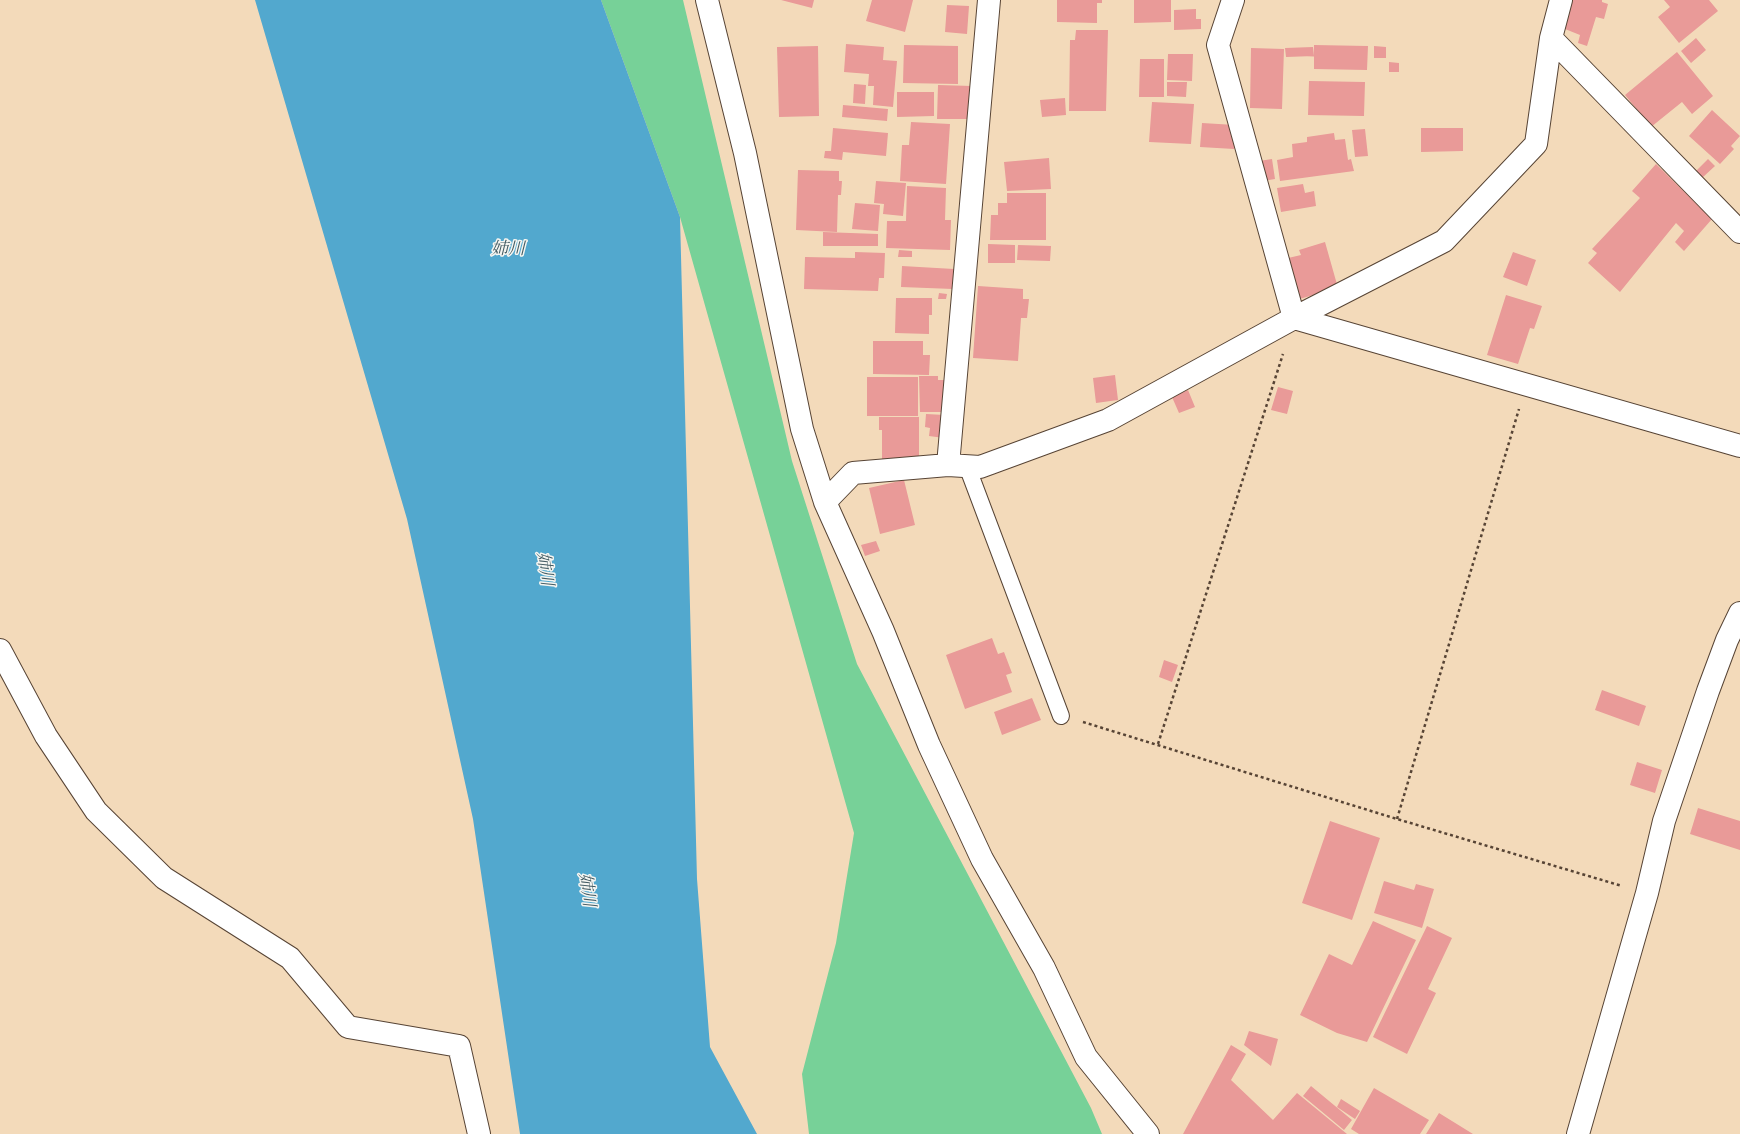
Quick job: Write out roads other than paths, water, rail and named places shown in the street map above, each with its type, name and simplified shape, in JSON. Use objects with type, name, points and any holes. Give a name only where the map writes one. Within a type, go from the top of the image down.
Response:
[{"type":"street","points":[[707,0],[745,153],[802,429],[825,502],[883,631],[929,746],[982,859],[1044,968],[1086,1057],[1148,1134]]},
{"type":"street","points":[[958,466],[989,0]]},
{"type":"street","points":[[1233,0],[1218,45],[1294,318]]},
{"type":"street","points":[[825,502],[853,473],[958,466],[980,467],[1108,420],[1294,318],[1444,240],[1536,144],[1551,38],[1561,0]]},
{"type":"street","points":[[1551,38],[1740,232]]},
{"type":"street","points":[[1294,318],[1527,383],[1740,446]]},
{"type":"street","points":[[1578,1134],[1647,893],[1664,820],[1708,691],[1727,640],[1740,613]]},
{"type":"street","points":[[0,650],[46,736],[96,811],[164,878],[290,958],[348,1027],[459,1046],[479,1134]]},
{"type":"lane","points":[[958,466],[1061,716]]},
{"type":"water","name":"姉川","points":[[255,0],[601,0],[680,217],[697,879],[710,1047],[757,1134],[520,1134],[473,819],[407,519]]}]
